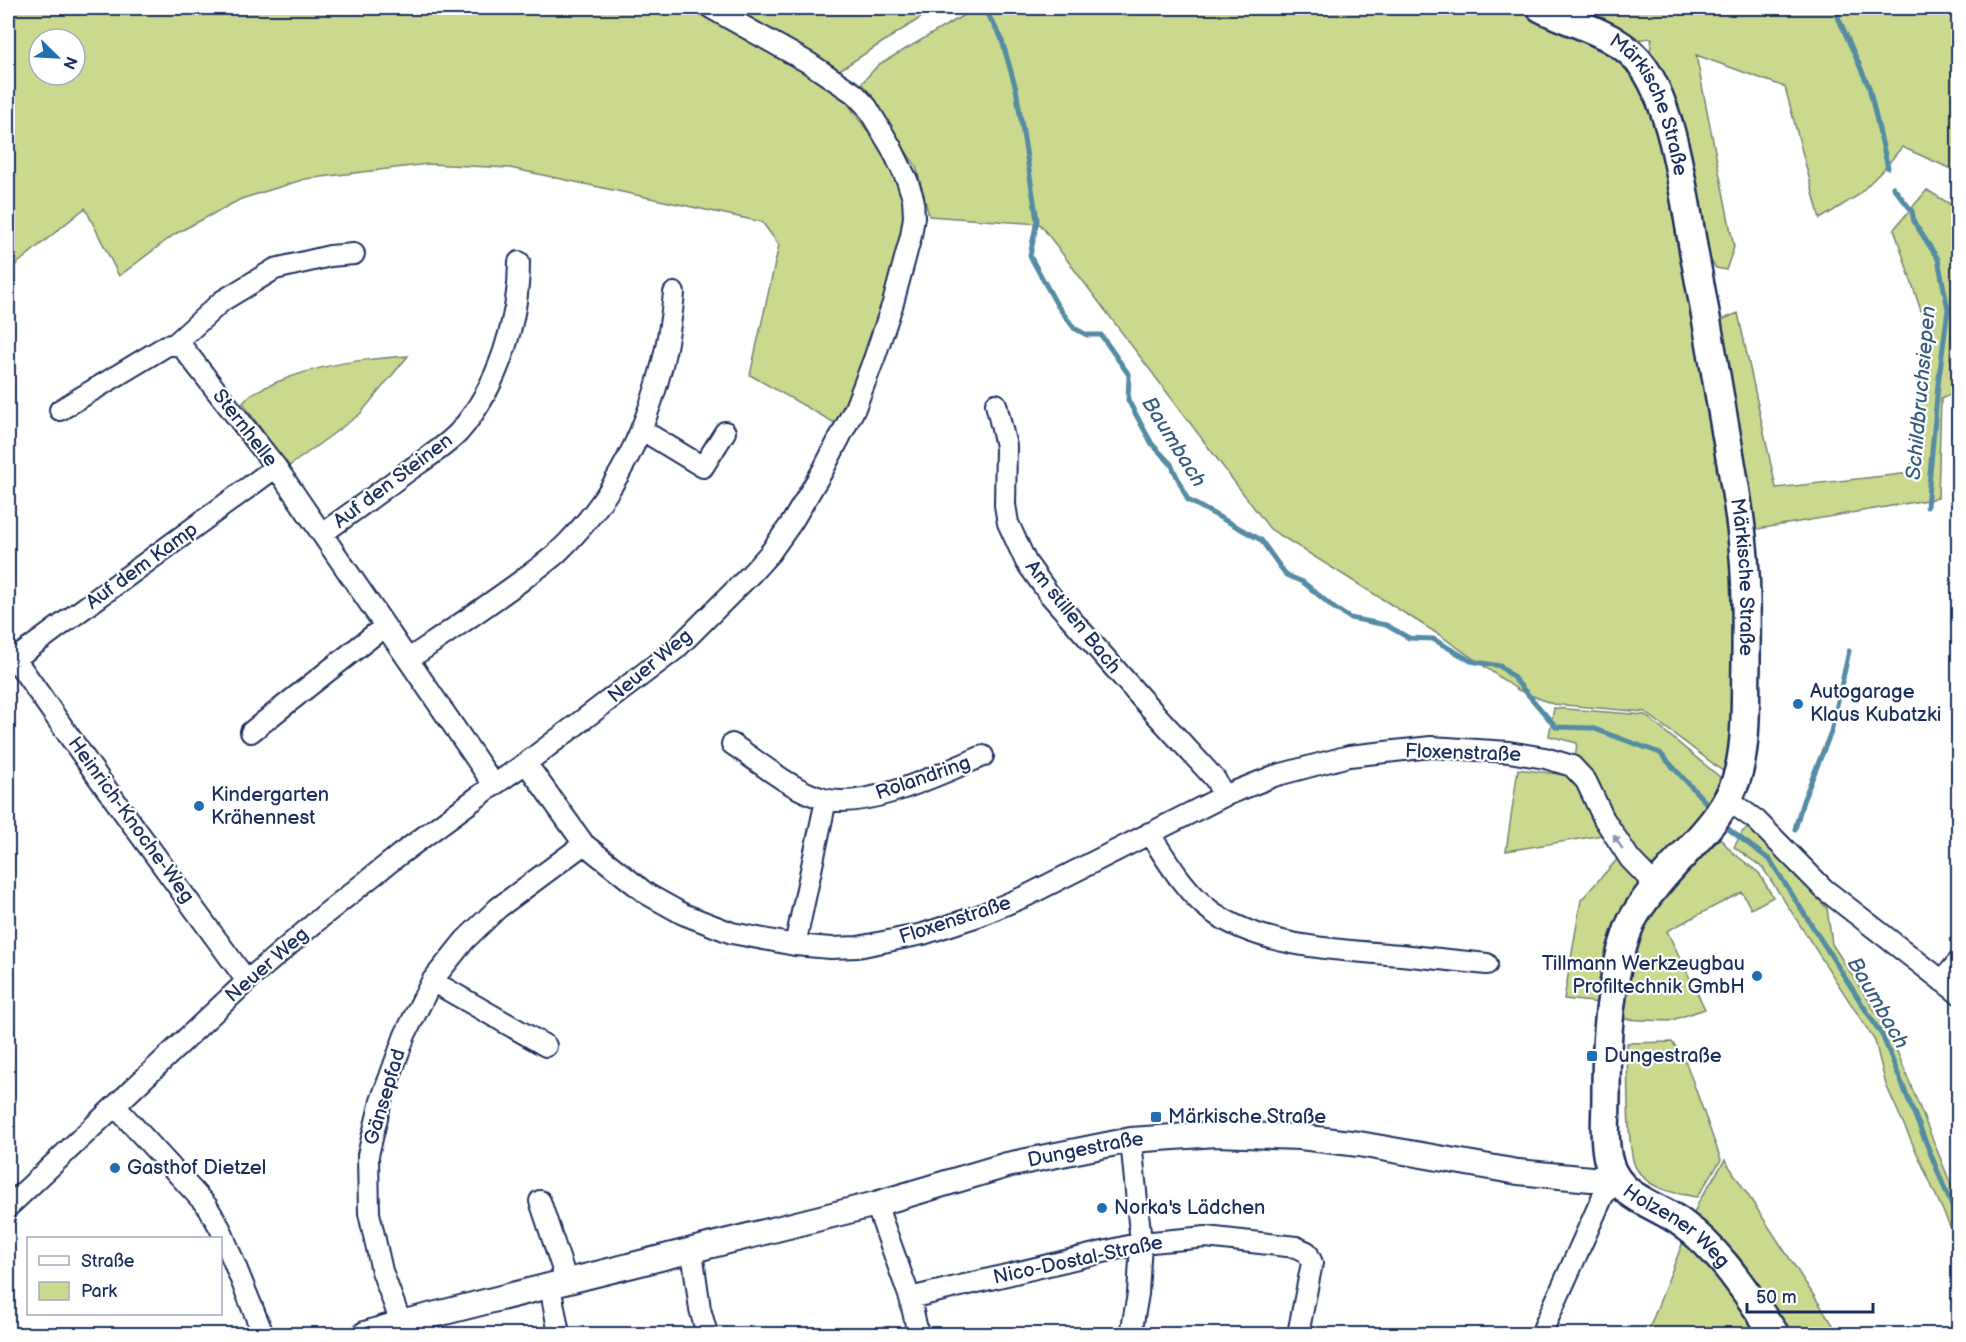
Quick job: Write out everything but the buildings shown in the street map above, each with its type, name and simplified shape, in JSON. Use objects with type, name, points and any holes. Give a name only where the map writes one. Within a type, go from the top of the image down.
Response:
[{"type":"main road","name":"Märkische Straße","points":[[1541,8],[1608,37],[1638,60],[1656,91],[1667,122],[1679,172],[1719,390],[1745,571],[1746,648],[1743,750],[1738,773],[1720,814],[1656,886],[1629,927],[1613,983],[1607,1039],[1606,1134],[1609,1161],[1616,1179]]},
{"type":"main road","name":"Holzener Weg","points":[[1616,1179],[1628,1192],[1681,1222],[1702,1239],[1775,1335]]},
{"type":"street","name":"Neuer Weg","points":[[8,1207],[247,981],[324,915],[399,855],[526,763],[676,649],[770,553],[792,522],[823,470],[855,408],[889,314],[911,236],[914,217],[913,198],[891,147],[861,100],[843,84],[711,8]]},
{"type":"street","points":[[60,410],[166,346],[175,344],[222,301],[274,269],[330,256],[354,254]]},
{"type":"street","name":"Auf den Steinen","points":[[322,533],[436,451],[458,433],[479,406],[501,361],[519,289],[519,262]]},
{"type":"street","points":[[409,659],[488,606],[556,553],[607,494],[642,430],[662,372],[671,326],[674,293]]},
{"type":"street","name":"Sternhelle","points":[[175,344],[183,348],[276,467],[494,785]]},
{"type":"street","name":"Am stillen Bach","points":[[996,404],[1006,446],[1005,505],[1008,523],[1026,562],[1064,611],[1215,779],[1224,796]]},
{"type":"street","points":[[642,430],[703,467],[725,432]]},
{"type":"street","name":"Auf dem Kamp","points":[[11,662],[276,467]]},
{"type":"street","points":[[251,732],[385,626]]},
{"type":"street","name":"Heinrich-Knoche-Weg","points":[[11,662],[247,981]]},
{"type":"street","name":"Rolandring","points":[[732,744],[802,790],[826,800],[854,800],[876,796],[904,788],[983,756]]},
{"type":"street","name":"Floxenstraße","points":[[526,763],[584,844],[647,894],[683,914],[732,933],[795,945],[831,948],[858,947],[923,934],[978,916],[1026,896],[1224,796],[1274,776],[1314,764],[1359,755],[1431,747],[1488,750],[1545,758],[1572,766],[1586,781],[1605,819],[1630,859],[1656,886]]},
{"type":"street","points":[[795,945],[826,800]]},
{"type":"street","points":[[1728,800],[1741,807],[1756,820],[1824,889],[1959,993]]},
{"type":"street","points":[[1149,833],[1172,868],[1211,911],[1250,931],[1327,949],[1487,964]]},
{"type":"street","name":"Gänsepfad","points":[[401,1323],[382,1271],[369,1213],[368,1155],[381,1101],[405,1035],[432,981],[465,940],[498,908],[584,844]]},
{"type":"street","points":[[1942,981],[1959,962]]},
{"type":"street","points":[[432,981],[546,1046]]},
{"type":"street","points":[[116,1107],[207,1206],[220,1228],[263,1335]]},
{"type":"street","name":"Dungestraße","points":[[365,1335],[401,1323],[876,1204],[1007,1166],[1131,1140],[1216,1134],[1300,1137],[1359,1144],[1518,1172],[1616,1179]]},
{"type":"street","points":[[1131,1140],[1141,1243],[1138,1294],[1131,1335]]},
{"type":"street","points":[[1541,1335],[1603,1196],[1616,1179]]},
{"type":"street","points":[[540,1201],[558,1284],[559,1335]]},
{"type":"street","points":[[876,1204],[910,1298],[918,1335]]},
{"type":"street","name":"Nico-Dostal-Straße","points":[[910,1298],[1141,1243],[1206,1237],[1296,1247],[1307,1252],[1312,1263],[1298,1335]]},
{"type":"street","points":[[692,1251],[700,1309],[707,1335]]},
{"type":"green space","points":[[8,8],[692,8],[840,93],[885,155],[904,194],[910,223],[870,341],[838,425],[750,375],[779,245],[762,222],[510,168],[428,164],[305,179],[241,199],[175,234],[119,276],[85,208],[8,271]]},
{"type":"green space","points":[[729,8],[936,8],[838,71]]},
{"type":"green space","points":[[976,8],[1517,8],[1596,46],[1630,71],[1658,124],[1694,288],[1735,572],[1738,670],[1728,775],[1645,712],[1553,704],[1518,690],[1438,634],[1270,529],[1040,224],[929,216],[916,166],[860,85],[878,65]]},
{"type":"green space","points":[[1564,8],[1958,8],[1958,172],[1902,147],[1857,196],[1820,219],[1785,87],[1696,55],[1734,247],[1726,270],[1716,268],[1707,256],[1649,58],[1652,38],[1632,40]]},
{"type":"green space","points":[[1927,190],[1958,209],[1950,359],[1958,366],[1958,391],[1941,399],[1938,498],[1752,530],[1719,321],[1738,313],[1776,488],[1911,473],[1924,320],[1894,229]]},
{"type":"green space","points":[[408,356],[360,414],[288,467],[243,403],[263,388],[310,371],[358,361]]},
{"type":"green space","points":[[1554,708],[1645,715],[1722,779],[1701,814],[1638,890],[1609,938],[1601,1003],[1564,999],[1581,900],[1630,845],[1621,832],[1506,851],[1518,769],[1573,776],[1577,743],[1549,736]]},
{"type":"green space","points":[[1749,828],[1827,908],[1832,944],[1890,1034],[1958,1202],[1958,1244],[1886,1085],[1875,1041],[1763,868],[1734,847],[1743,831]]},
{"type":"green space","points":[[1720,838],[1732,852],[1759,873],[1773,897],[1751,909],[1742,892],[1667,931],[1705,1009],[1669,1021],[1618,1019],[1630,962],[1643,930],[1669,893]]},
{"type":"green space","points":[[1672,1042],[1684,1057],[1721,1160],[1697,1197],[1655,1186],[1641,1175],[1633,1159],[1628,1108],[1627,1043]]},
{"type":"green space","points":[[1725,1160],[1839,1334],[1647,1334],[1699,1201]]},
{"type":"waterway","name":"Baumbach","points":[[984,8],[1001,37],[1016,89],[1037,220],[1030,256],[1057,305],[1074,328],[1087,335],[1101,335],[1129,375],[1128,400],[1152,444],[1171,464],[1188,500],[1261,540],[1286,575],[1303,582],[1350,618],[1386,625],[1409,638],[1433,639],[1471,661],[1500,666],[1512,676],[1556,727],[1592,728],[1660,753],[1710,807]]},
{"type":"waterway","name":"Schildbruchsiepen","points":[[1834,8],[1869,87],[1888,168]]},
{"type":"waterway","name":"Schildbruchsiepen","points":[[1893,187],[1912,211],[1914,222],[1938,259],[1948,309],[1938,385],[1927,507]]},
{"type":"waterway","name":"Schildbruchsiepen","points":[[1795,829],[1803,801],[1831,732],[1849,651]]},
{"type":"waterway","name":"Baumbach","points":[[1727,828],[1770,860],[1883,1037],[1958,1221]]},
{"type":"place","name":"Autogarage Klaus Kubatzki","points":[[1798,704]]},
{"type":"place","name":"Kindergarten Krähennest","points":[[199,806]]},
{"type":"place","name":"Tillmann Werkzeugbau Profiltechnik GmbH","points":[[1757,976]]},
{"type":"place","name":"Dungestraße","points":[[1592,1056]]},
{"type":"place","name":"Märkische Straße","points":[[1156,1117]]},
{"type":"place","name":"Gasthof Dietzel","points":[[115,1168]]},
{"type":"place","name":"Norka's Lädchen","points":[[1102,1208]]}]
